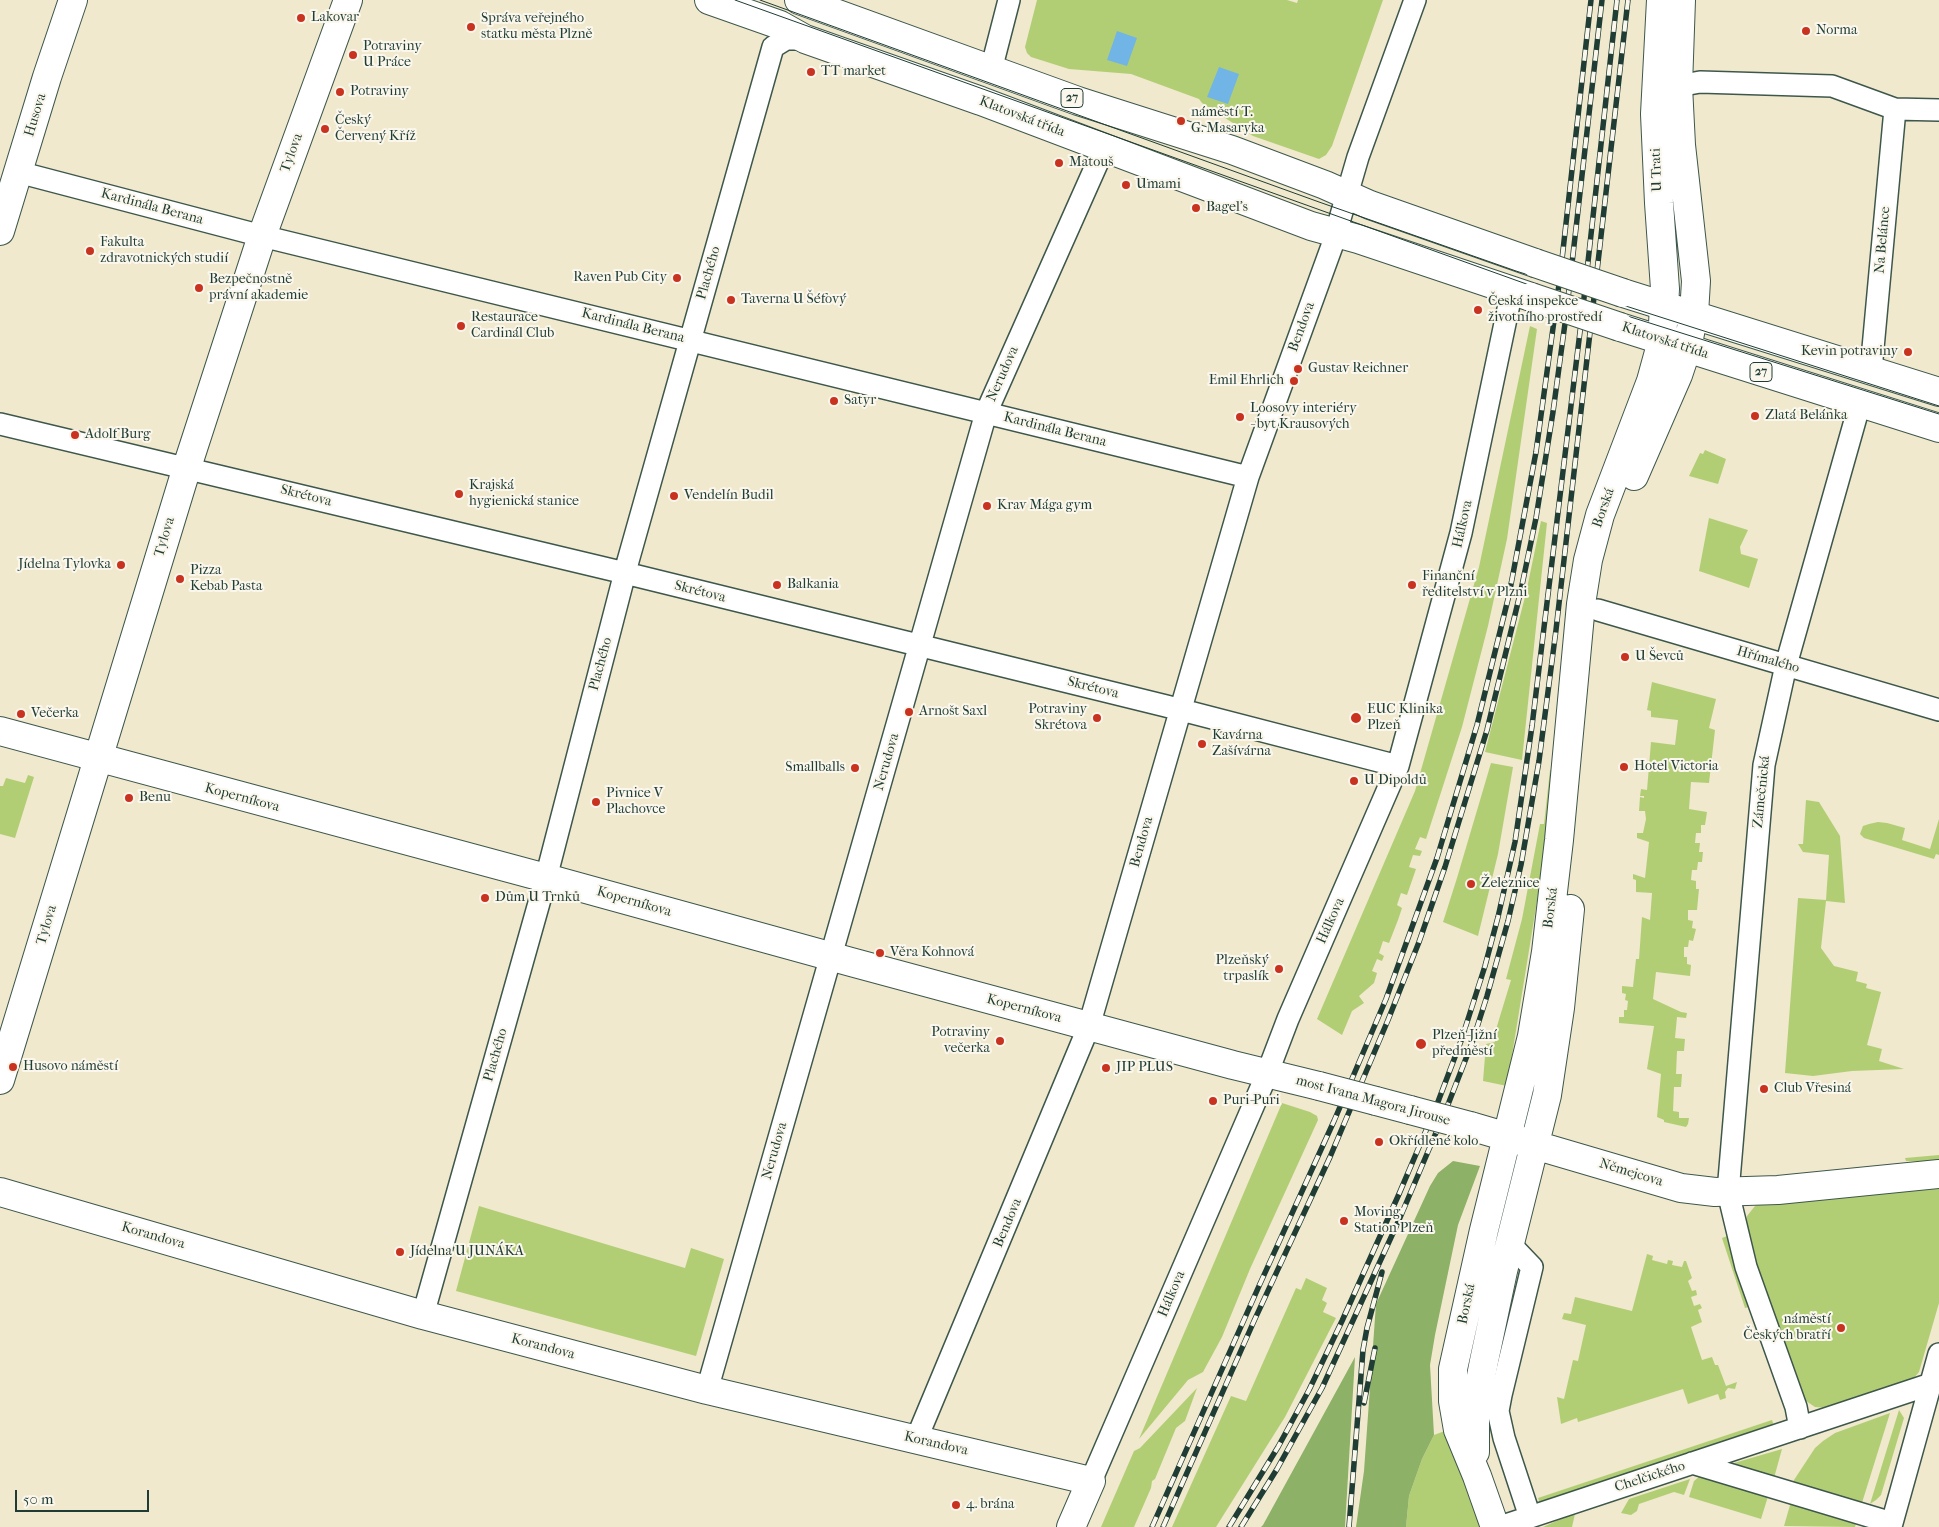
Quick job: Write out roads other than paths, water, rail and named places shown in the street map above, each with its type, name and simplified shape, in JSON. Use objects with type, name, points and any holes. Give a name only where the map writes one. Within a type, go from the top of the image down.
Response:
[{"type":"street","name":"Husova","points":[[0,231],[47,77],[73,0]]},
{"type":"street","name":"Tylova","points":[[0,1080],[8,1027],[98,758],[187,468],[262,236],[348,0]]},
{"type":"street","name":"Klatovská třída","points":[[709,0],[780,25],[805,39],[981,101],[1311,226],[1335,232],[1674,345],[1939,428]]},
{"type":"street","name":"27","points":[[799,0],[843,8],[991,70],[1118,114],[1208,142],[1346,194],[1370,205],[1535,263],[1939,392]]},
{"type":"street","points":[[991,70],[1009,0]]},
{"type":"street","points":[[1335,232],[1346,194],[1414,0]]},
{"type":"street","name":"U Trati","points":[[1661,0],[1655,114],[1665,305],[1674,345]]},
{"type":"street","name":"U Trati","points":[[1681,0],[1678,86],[1681,145],[1696,281],[1694,314]]},
{"type":"street","name":"Plachého","points":[[423,1316],[546,878],[625,573],[772,47],[786,39],[805,39]]},
{"type":"street","points":[[1678,86],[1700,82],[1832,86],[1895,109],[1939,110]]},
{"type":"street","name":"Na Belánce","points":[[1870,370],[1895,109]]},
{"type":"street","name":"Nerudova","points":[[707,1390],[986,413],[1104,148]]},
{"type":"street","name":"Kardinála Berana","points":[[18,172],[262,236],[1248,478]]},
{"type":"street","name":"Bendova","points":[[916,1440],[1089,1026],[1248,478],[1335,232]]},
{"type":"street","name":"Hálkova","points":[[1071,1527],[1398,766],[1461,533],[1522,294]]},
{"type":"street","name":"Borská","points":[[1495,1527],[1458,1430],[1453,1401],[1453,1369],[1484,1230],[1532,1036],[1546,952],[1560,831],[1581,604],[1588,560],[1600,515],[1651,381],[1694,314]]},
{"type":"street","name":"Borská","points":[[1477,1476],[1475,1407],[1510,1244],[1548,1095],[1560,1008],[1598,610],[1604,568],[1618,512],[1678,375],[1674,345]]},
{"type":"street","name":"Zámečnická","points":[[1728,1192],[1764,765],[1786,665],[1860,403]]},
{"type":"street","name":"Skrétova","points":[[0,424],[625,573],[1181,710],[1398,766]]},
{"type":"street","name":"Hřímalého","points":[[1598,610],[1939,708]]},
{"type":"street","name":"Koperníkova","points":[[0,731],[1267,1074]]},
{"type":"street","name":"most Ivana Magora Jirouse","points":[[1267,1074],[1536,1144]]},
{"type":"street","name":"Němejcova","points":[[1536,1144],[1681,1188],[1728,1192]]},
{"type":"street","points":[[1931,1384],[1800,1428],[1796,1407],[1746,1267],[1728,1192],[1778,1190],[1939,1174]]},
{"type":"street","name":"Korandova","points":[[0,1192],[423,1316],[707,1390],[1091,1482]]},
{"type":"street","points":[[1510,1244],[1532,1267],[1498,1411],[1504,1438],[1530,1517]]},
{"type":"street","points":[[1692,1463],[1892,1523],[1939,1354]]},
{"type":"street","name":"Chelčického","points":[[1500,1527],[1800,1428]]},
{"type":"water","points":[[1117,31],[1137,38],[1127,66],[1107,60]]},
{"type":"water","points":[[1219,67],[1239,74],[1228,104],[1207,97]]},
{"type":"tram line","points":[[735,0],[1532,286],[1939,414]]},
{"type":"tram line","points":[[760,0],[1319,202],[1516,271],[1939,406]]},
{"type":"railway","points":[[1152,1527],[1334,1121],[1386,999],[1437,858],[1477,725],[1509,595],[1536,452],[1560,277],[1591,0]]},
{"type":"railway","points":[[1163,1527],[1254,1321],[1330,1157],[1388,1020],[1419,942],[1445,867],[1487,730],[1521,590],[1536,518],[1553,412],[1566,316],[1602,0]]},
{"type":"railway","points":[[1229,1527],[1278,1447],[1309,1390],[1399,1194],[1436,1107],[1461,1041],[1485,966],[1498,917],[1515,842],[1532,726],[1583,307],[1617,0]]},
{"type":"railway","points":[[1241,1527],[1277,1469],[1322,1388],[1399,1220],[1472,1043],[1508,921],[1521,865],[1539,761],[1556,630],[1628,0]]},
{"type":"railway","points":[[1349,1527],[1363,1350],[1382,1272]]},
{"type":"railway","points":[[1364,1403],[1375,1348]]},
{"type":"place","name":"Lakovar","points":[[301,18]]},
{"type":"place","name":"Správa veřejného statku města Plzně","points":[[471,27]]},
{"type":"place","name":"Norma","points":[[1806,31]]},
{"type":"place","name":"Potraviny U Práce","points":[[353,55]]},
{"type":"place","name":"TT market","points":[[811,72]]},
{"type":"place","name":"Potraviny","points":[[340,92]]},
{"type":"place","name":"náměstí T. G. Masaryka","points":[[1181,121]]},
{"type":"place","name":"Český Červený Kříž","points":[[325,129]]},
{"type":"place","name":"Matouš","points":[[1059,163]]},
{"type":"place","name":"Umami","points":[[1126,185]]},
{"type":"place","name":"Bagel's","points":[[1196,208]]},
{"type":"place","name":"Fakulta zdravotnických studií","points":[[90,251]]},
{"type":"place","name":"Raven Pub City","points":[[677,278]]},
{"type":"place","name":"Bezpečnostně právní akademie","points":[[199,288]]},
{"type":"place","name":"Taverna U Šéfový","points":[[731,300]]},
{"type":"place","name":"Česká inspekce životního prostředí","points":[[1478,310]]},
{"type":"place","name":"Restaurace Cardinál Club","points":[[461,326]]},
{"type":"place","name":"Kevin potraviny","points":[[1908,352]]},
{"type":"place","name":"Gustav Reichner","points":[[1298,369]]},
{"type":"place","name":"Emil Ehrlich","points":[[1294,381]]},
{"type":"place","name":"Satyr","points":[[834,401]]},
{"type":"place","name":"Zlatá Belánka","points":[[1755,416]]},
{"type":"place","name":"Loosovy interiéry - byt Krausových","points":[[1240,417]]},
{"type":"place","name":"Adolf Burg","points":[[75,435]]},
{"type":"place","name":"Krajská hygienická stanice","points":[[459,494]]},
{"type":"place","name":"Vendelín Budil","points":[[674,496]]},
{"type":"place","name":"Krav Mága gym","points":[[987,506]]},
{"type":"place","name":"Jídelna Tylovka","points":[[121,565]]},
{"type":"place","name":"Pizza Kebab Pasta","points":[[180,579]]},
{"type":"place","name":"Balkania","points":[[777,585]]},
{"type":"place","name":"Finanční ředitelství v Plzni","points":[[1412,585]]},
{"type":"place","name":"U Ševců","points":[[1625,657]]},
{"type":"place","name":"Arnošt Saxl","points":[[909,712]]},
{"type":"place","name":"Večerka","points":[[21,714]]},
{"type":"place","name":"Potraviny Skrétova","points":[[1097,718]]},
{"type":"place","name":"EUC Klinika Plzeň","points":[[1356,718]]},
{"type":"place","name":"Kavárna Zašívárna","points":[[1202,744]]},
{"type":"place","name":"Hotel Victoria","points":[[1624,767]]},
{"type":"place","name":"Smallballs","points":[[855,768]]},
{"type":"place","name":"U Dipoldů","points":[[1354,781]]},
{"type":"place","name":"Benu","points":[[129,798]]},
{"type":"place","name":"Pivnice V Plachovce","points":[[596,802]]},
{"type":"place","name":"Železnice","points":[[1471,884]]},
{"type":"place","name":"Dům U Trnků","points":[[485,898]]},
{"type":"place","name":"Věra Kohnová","points":[[880,953]]},
{"type":"place","name":"Plzeňský trpaslík","points":[[1279,969]]},
{"type":"place","name":"Potraviny večerka","points":[[1000,1041]]},
{"type":"place","name":"Plzeň-Jižní předměstí","points":[[1421,1044]]},
{"type":"place","name":"Husovo náměstí","points":[[13,1067]]},
{"type":"place","name":"JIP PLUS","points":[[1106,1068]]},
{"type":"place","name":"Club Vřesiná","points":[[1764,1089]]},
{"type":"place","name":"Puri-Puri","points":[[1213,1101]]},
{"type":"place","name":"Okřídlené kolo","points":[[1379,1142]]},
{"type":"place","name":"Moving Station Plzeň","points":[[1344,1221]]},
{"type":"place","name":"Jídelna U JUNÁKA","points":[[400,1252]]},
{"type":"place","name":"náměstí Českých bratří","points":[[1841,1328]]},
{"type":"place","name":"4. brána","points":[[956,1505]]}]
